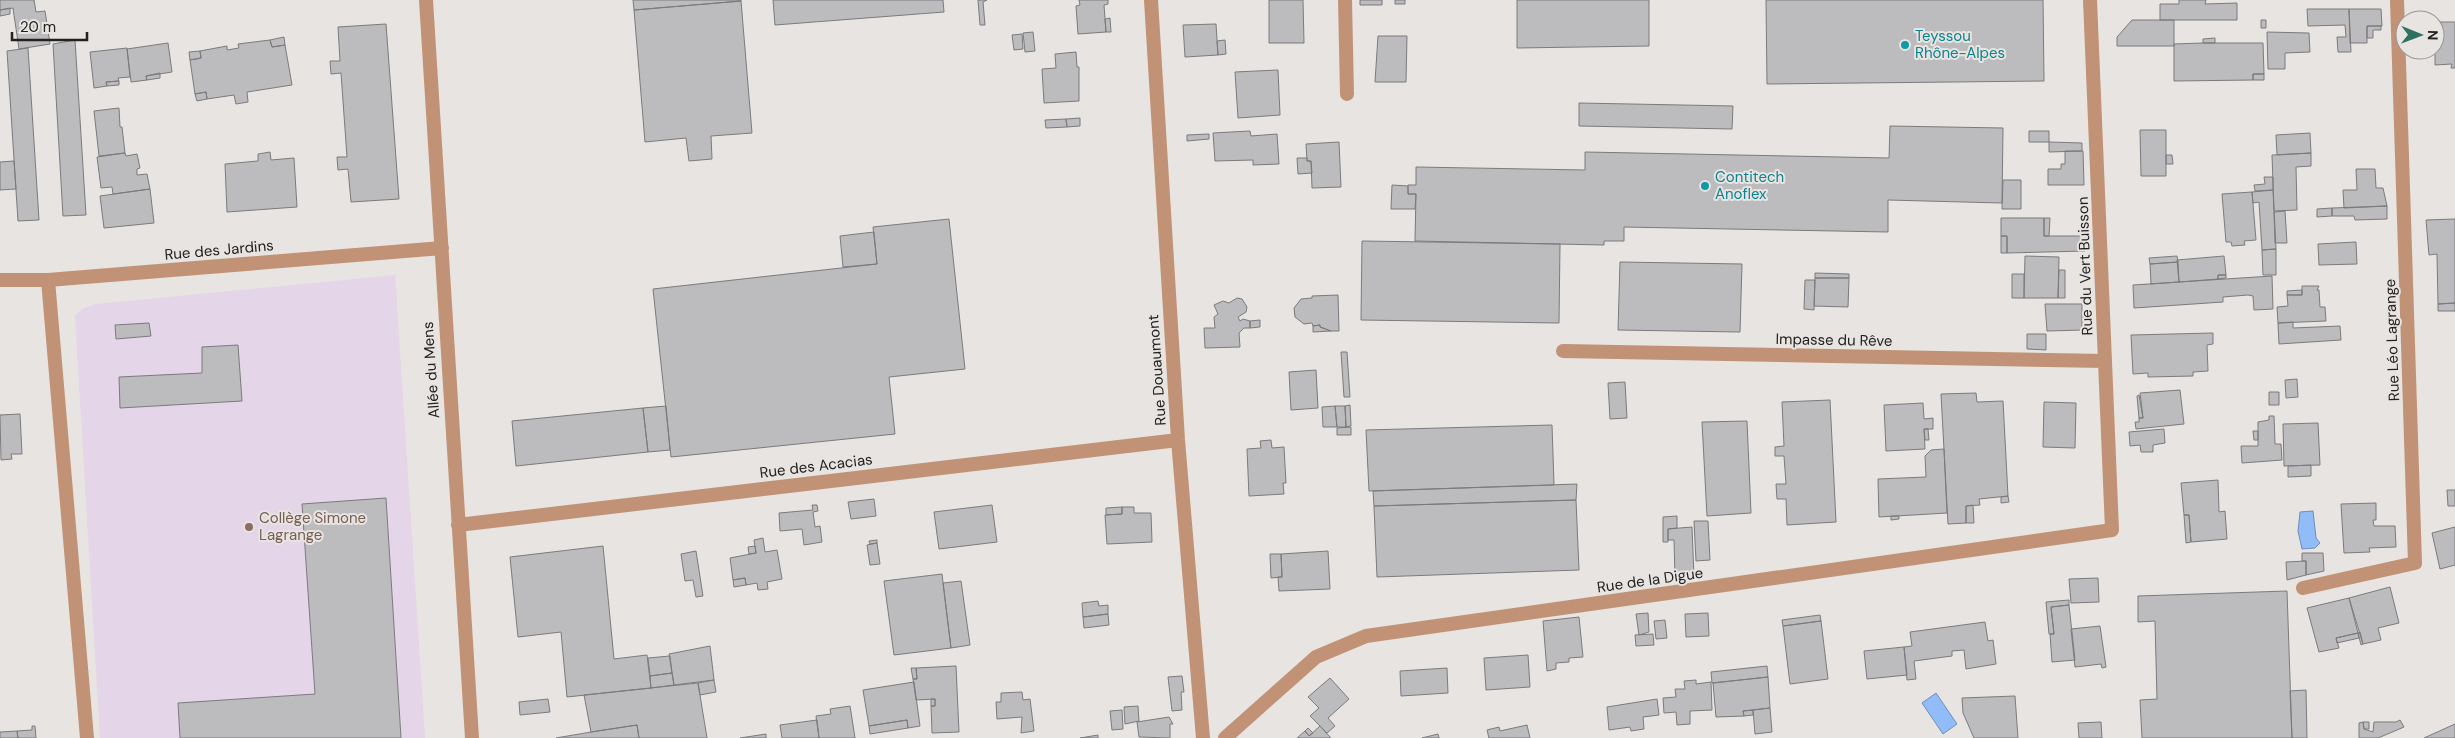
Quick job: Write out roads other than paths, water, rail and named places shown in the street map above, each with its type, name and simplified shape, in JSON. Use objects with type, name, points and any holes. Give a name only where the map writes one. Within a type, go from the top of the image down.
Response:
[{"type":"street","name":"Allée du Mens","points":[[426,0],[472,738]]},
{"type":"street","name":"Rue Douaumont","points":[[1150,0],[1178,440],[1203,738]]},
{"type":"street","points":[[1346,0],[1347,94]]},
{"type":"street","name":"Rue du Vert Buisson","points":[[2090,0],[2112,530]]},
{"type":"street","name":"Rue Léo Lagrange","points":[[2303,588],[2415,563],[2398,0]]},
{"type":"street","name":"Rue des Jardins","points":[[0,280],[48,280],[442,248]]},
{"type":"street","points":[[48,280],[87,738]]},
{"type":"street","name":"Impasse du Rêve","points":[[1563,351],[2105,361]]},
{"type":"street","name":"Rue des Acacias","points":[[458,525],[1178,440]]},
{"type":"street","name":"Rue de la Digue","points":[[1225,738],[1316,657],[1366,636],[2112,530]]},
{"type":"water","points":[[2313,511],[2316,538],[2320,543],[2315,548],[2302,549],[2298,531],[2300,512]]},
{"type":"water","points":[[1936,693],[1957,724],[1943,734],[1922,703]]},
{"type":"place","name":"Teyssou Rhône-Alpes","points":[[1905,45]]},
{"type":"place","name":"Contitech Anoflex","points":[[1705,186]]},
{"type":"place","name":"Collège Simone Lagrange","points":[[249,527]]}]
